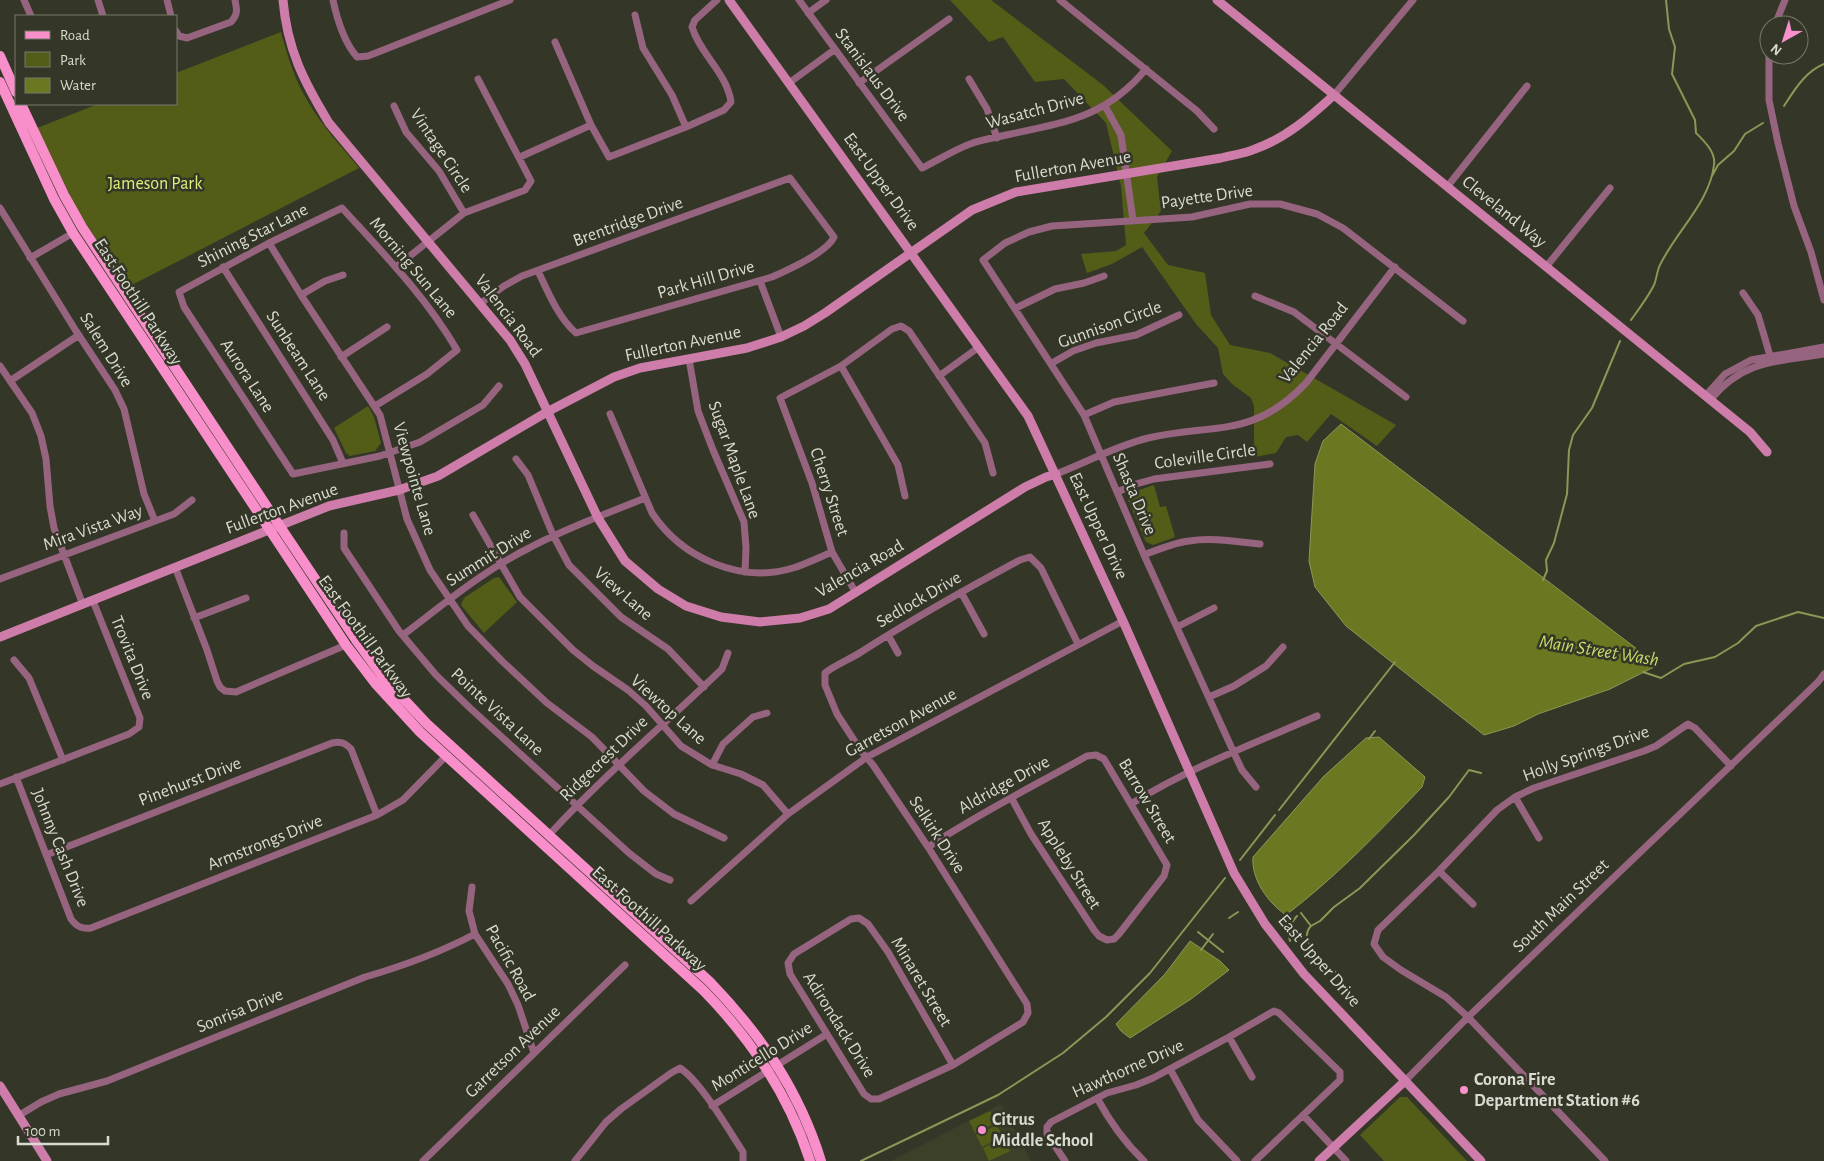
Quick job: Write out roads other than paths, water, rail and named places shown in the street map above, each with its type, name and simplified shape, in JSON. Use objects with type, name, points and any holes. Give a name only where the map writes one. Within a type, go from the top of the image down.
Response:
[{"type":"main road","name":"Valencia Road","points":[[283,0],[284,18],[294,56],[306,85],[329,123],[510,340],[525,364],[598,518],[625,561],[658,589],[686,606],[721,617],[760,622],[800,618],[829,610],[1025,487],[1056,474]]},
{"type":"main road","name":"East Upper Drive","points":[[729,0],[1028,416],[1123,621],[1234,873],[1265,924],[1304,974],[1481,1161]]},
{"type":"main road","name":"Cleveland Way","points":[[1218,0],[1708,397],[1750,432],[1766,452]]},
{"type":"main road","points":[[0,56],[15,90]]},
{"type":"main road","name":"East Foothill Parkway","points":[[0,82],[54,199],[73,233],[274,527],[388,683],[427,724],[710,982],[734,1007],[755,1033],[773,1068],[810,1161]]},
{"type":"main road","name":"Fullerton Avenue","points":[[0,637],[329,506],[399,490],[438,476],[548,412],[614,377],[640,368],[747,348],[781,337],[825,313],[972,210],[1016,192],[1221,158],[1253,150],[1273,142],[1293,129],[1310,117],[1334,95]]},
{"type":"main road","name":"East Foothill Parkway","points":[[22,105],[64,194],[82,227],[274,527],[346,645],[397,708],[446,756],[703,990],[726,1014],[773,1068],[797,1100],[821,1161]]},
{"type":"main road","name":"South Main Street","points":[[1319,1161],[1404,1081]]},
{"type":"main road","points":[[0,1086],[47,1161]]},
{"type":"street","points":[[24,0],[31,15]]},
{"type":"street","points":[[98,0],[102,15]]},
{"type":"street","points":[[167,0],[171,15]]},
{"type":"street","points":[[178,34],[187,38],[231,22],[236,17],[235,0]]},
{"type":"street","points":[[333,0],[337,17],[350,50],[357,57],[368,56],[510,0]]},
{"type":"street","points":[[555,42],[591,125],[609,157],[724,110],[731,102],[729,90],[696,39],[692,27],[695,20],[717,0]]},
{"type":"street","name":"Stanislaus Drive","points":[[799,0],[922,168]]},
{"type":"street","points":[[808,13],[826,0]]},
{"type":"street","points":[[1060,0],[1197,111],[1214,129]]},
{"type":"street","points":[[1334,95],[1413,0]]},
{"type":"street","points":[[1779,15],[1785,0]]},
{"type":"street","points":[[635,16],[643,48],[672,95],[686,127]]},
{"type":"street","points":[[859,83],[949,19]]},
{"type":"street","points":[[789,83],[834,50]]},
{"type":"street","points":[[1769,65],[1770,100],[1778,143],[1794,206],[1811,252],[1824,300]]},
{"type":"street","name":"Wasatch Drive","points":[[922,168],[971,144],[1062,123],[1084,116],[1105,106],[1129,88],[1146,70]]},
{"type":"street","points":[[396,267],[464,213],[525,190],[531,181],[520,156],[478,79]]},
{"type":"street","points":[[969,79],[987,109],[997,138]]},
{"type":"street","points":[[1447,187],[1527,86]]},
{"type":"street","name":"Vintage Circle","points":[[394,106],[406,132],[439,171],[464,213]]},
{"type":"street","points":[[1105,106],[1114,119],[1121,135],[1133,220]]},
{"type":"street","points":[[520,156],[591,125]]},
{"type":"street","name":"Brentridge Drive","points":[[481,303],[504,286],[522,276],[790,178],[834,237]]},
{"type":"street","points":[[1546,267],[1610,188]]},
{"type":"street","name":"Payette Drive","points":[[983,260],[1005,243],[1029,232],[1052,226],[1192,217],[1250,204],[1280,204],[1317,214],[1334,223],[1395,267],[1463,321]]},
{"type":"street","name":"Salem Drive","points":[[0,208],[115,390],[124,409],[144,494],[155,521]]},
{"type":"street","name":"Shining Star Lane","points":[[179,292],[269,243],[342,208]]},
{"type":"street","name":"Morning Sun Lane","points":[[342,208],[396,267],[443,327],[457,350],[427,374],[375,406]]},
{"type":"street","points":[[30,258],[73,233]]},
{"type":"street","name":"Park Hill Drive","points":[[538,270],[548,293],[570,328],[576,333],[772,277],[794,267],[831,243],[834,237]]},
{"type":"street","name":"Viewpointe Lane","points":[[269,243],[380,415],[407,519],[420,551],[430,570],[468,626],[547,703],[592,737],[644,791],[674,814],[724,838]]},
{"type":"street","name":"Shasta Drive","points":[[983,260],[1052,363],[1084,415],[1144,555],[1234,753],[1242,770],[1256,787]]},
{"type":"street","name":"Sunbeam Lane","points":[[223,267],[333,440],[343,463]]},
{"type":"street","name":"Valencia Road","points":[[1056,474],[1129,443],[1150,437],[1233,426],[1251,422],[1268,414],[1294,395],[1315,372],[1395,267]]},
{"type":"street","points":[[301,295],[325,281],[342,275]]},
{"type":"street","points":[[1016,308],[1055,289],[1084,283],[1104,276]]},
{"type":"street","points":[[760,280],[781,337]]},
{"type":"street","name":"Aurora Lane","points":[[179,292],[184,307],[293,474],[343,463]]},
{"type":"street","points":[[1743,293],[1758,314],[1771,359]]},
{"type":"street","points":[[1256,296],[1294,312],[1406,397]]},
{"type":"street","name":"Gunnison Circle","points":[[1052,363],[1073,351],[1096,343],[1136,335],[1180,315]]},
{"type":"street","points":[[341,357],[387,326]]},
{"type":"street","points":[[905,496],[898,465],[841,366],[892,329],[901,326],[909,331],[985,443],[993,473]]},
{"type":"street","points":[[10,381],[79,335]]},
{"type":"street","points":[[939,376],[979,347]]},
{"type":"street","points":[[1708,397],[1739,373],[1771,359],[1824,347]]},
{"type":"street","points":[[1771,359],[1824,354]]},
{"type":"street","name":"Sugar Maple Lane","points":[[689,359],[698,411],[744,522],[745,572]]},
{"type":"street","points":[[0,366],[32,413],[41,436],[46,459],[54,528],[83,605]]},
{"type":"street","name":"Cherry Street","points":[[841,366],[780,398],[812,483],[832,552],[856,593]]},
{"type":"street","points":[[1084,415],[1114,402],[1214,383]]},
{"type":"street","points":[[343,463],[389,453],[420,442],[482,405],[499,386]]},
{"type":"street","points":[[610,414],[645,498],[661,527],[684,548],[710,563],[745,572],[768,572],[793,568],[832,552]]},
{"type":"street","name":"View Lane","points":[[516,459],[528,475],[553,535],[569,565],[621,618],[668,649],[704,687]]},
{"type":"street","name":"Coleville Circle","points":[[1117,492],[1154,479],[1270,464]]},
{"type":"street","name":"Summit Drive","points":[[403,635],[450,599],[500,564],[527,548],[553,535],[645,498]]},
{"type":"street","name":"Mira Vista Way","points":[[0,579],[174,514],[192,500]]},
{"type":"street","name":"Viewtop Lane","points":[[473,515],[520,598],[573,650],[628,690],[646,706],[681,746],[712,766],[741,774],[763,785],[788,814]]},
{"type":"street","name":"Pointe Vista Lane","points":[[344,533],[344,548],[403,635],[436,675],[629,854],[656,874],[670,880]]},
{"type":"street","points":[[1144,555],[1190,540],[1260,544]]},
{"type":"street","name":"Sedlock Drive","points":[[825,673],[961,592],[1020,560],[1030,557],[1041,568],[1078,644]]},
{"type":"street","points":[[175,567],[217,681],[220,687],[231,693],[346,645]]},
{"type":"street","points":[[961,592],[984,634]]},
{"type":"street","points":[[194,618],[246,598]]},
{"type":"street","name":"Trovita Drive","points":[[62,760],[129,734],[139,727],[140,718],[93,600]]},
{"type":"street","points":[[1177,627],[1214,608]]},
{"type":"street","name":"Garretson Avenue","points":[[691,901],[788,814],[867,757],[1123,621]]},
{"type":"street","points":[[888,635],[898,653]]},
{"type":"street","points":[[1209,697],[1234,686],[1266,666],[1283,647]]},
{"type":"street","name":"Ridgecrest Drive","points":[[549,835],[576,806],[722,669],[728,653]]},
{"type":"street","points":[[0,784],[62,760],[29,678],[14,660]]},
{"type":"street","name":"Selkirk Drive","points":[[825,673],[824,685],[837,714],[928,846],[1027,1004],[1028,1013],[1023,1022],[952,1066]]},
{"type":"street","name":"South Main Street","points":[[1404,1081],[1468,1017],[1818,682],[1824,674]]},
{"type":"street","points":[[712,766],[724,744],[752,717],[768,713]]},
{"type":"street","points":[[1131,804],[1152,790],[1190,772],[1317,716]]},
{"type":"street","name":"Holly Springs Drive","points":[[1468,1017],[1446,997],[1383,957],[1374,944],[1378,930],[1439,871],[1497,810],[1515,797],[1534,788],[1656,746],[1688,724],[1695,728],[1731,766]]},
{"type":"street","name":"Pinehurst Drive","points":[[46,855],[332,743],[346,743],[351,749],[377,815]]},
{"type":"street","name":"Aldridge Drive","points":[[928,846],[963,823],[1087,756],[1096,755]]},
{"type":"street","name":"Barrow Street","points":[[1096,755],[1104,759],[1167,865]]},
{"type":"street","name":"Armstrongs Drive","points":[[79,927],[91,928],[377,815],[403,800],[446,756]]},
{"type":"street","name":"Johnny Cash Drive","points":[[16,777],[71,919],[79,927]]},
{"type":"street","points":[[1515,797],[1539,838]]},
{"type":"street","name":"Appleby Street","points":[[1012,798],[1031,834],[1094,930],[1099,936],[1107,940],[1120,934],[1164,876],[1167,865]]},
{"type":"street","points":[[1439,871],[1473,904]]},
{"type":"street","name":"Pacific Road","points":[[472,887],[469,910],[475,934],[508,984],[518,1005],[534,1053]]},
{"type":"street","name":"Adirondack Drive","points":[[859,918],[851,919],[794,954],[788,963],[790,974],[864,1094],[871,1099],[880,1099],[952,1066]]},
{"type":"street","name":"Minaret Street","points":[[859,918],[868,924],[888,952],[952,1066]]},
{"type":"street","name":"Sonrisa Drive","points":[[18,1116],[59,1094],[107,1081],[365,977],[405,965],[454,945],[475,934]]},
{"type":"street","name":"Garretson Avenue","points":[[422,1161],[626,965]]},
{"type":"street","name":"Hawthorne Drive","points":[[1065,1161],[1047,1134],[1047,1127],[1051,1122],[1107,1093],[1136,1085],[1229,1037],[1274,1011],[1279,1013],[1340,1072],[1340,1080],[1303,1115]]},
{"type":"street","points":[[1468,1017],[1605,1161]]},
{"type":"street","name":"Monticello Drive","points":[[712,1106],[827,1034]]},
{"type":"street","points":[[1229,1037],[1252,1077]]},
{"type":"street","points":[[575,1161],[591,1138],[620,1109],[671,1072],[680,1068],[689,1074],[712,1106],[743,1152],[744,1160]]},
{"type":"street","points":[[1170,1068],[1198,1120],[1237,1161]]},
{"type":"street","points":[[1097,1098],[1122,1139],[1144,1161]]},
{"type":"street","points":[[1255,1161],[1303,1115],[1346,1161]]},
{"type":"water","points":[[1341,424],[1658,665],[1610,689],[1538,714],[1514,726],[1484,735],[1346,626],[1315,587],[1309,561],[1315,464],[1323,441]]},
{"type":"water","points":[[1379,737],[1425,777],[1422,787],[1340,870],[1286,915],[1273,904],[1262,890],[1255,874],[1253,857],[1324,776],[1366,738]]},
{"type":"water","points":[[1190,941],[1220,961],[1229,970],[1191,999],[1130,1038],[1116,1024],[1165,974]]},
{"type":"waterway","points":[[1631,320],[1652,289],[1660,265],[1668,251],[1700,203],[1711,178],[1714,165],[1711,151],[1696,133],[1695,120],[1672,74],[1675,47],[1669,29],[1666,0]]},
{"type":"waterway","points":[[1784,106],[1796,87],[1806,76],[1824,64]]},
{"type":"waterway","points":[[1712,176],[1718,165],[1734,151],[1745,134],[1763,123]]},
{"type":"waterway","points":[[1543,580],[1547,571],[1546,560],[1554,543],[1567,494],[1569,450],[1573,435],[1592,408],[1620,341]]},
{"type":"waterway","name":"Main Street Wash","points":[[1643,672],[1661,678],[1684,664],[1715,657],[1738,643],[1756,626],[1798,612],[1824,618]]},
{"type":"waterway","points":[[1279,810],[1395,662]]},
{"type":"waterway","points":[[1369,739],[1375,731]]},
{"type":"waterway","points":[[1311,926],[1320,921],[1334,907],[1360,888],[1414,835],[1449,797],[1469,770],[1481,773]]},
{"type":"waterway","points":[[1240,860],[1275,815]]},
{"type":"waterway","points":[[861,1161],[998,1095],[1063,1053],[1106,1017],[1150,973],[1225,878]]},
{"type":"waterway","points":[[1229,918],[1238,912]]},
{"type":"waterway","points":[[1301,913],[1311,926],[1307,933],[1307,940],[1311,947],[1342,978]]},
{"type":"waterway","points":[[1290,941],[1290,927],[1297,916]]},
{"type":"waterway","points":[[1198,932],[1223,952]]},
{"type":"waterway","points":[[1201,950],[1213,934]]},
{"type":"place","name":"Corona Fire Department Station #6","points":[[1464,1090]]},
{"type":"place","name":"Citrus Middle School","points":[[982,1130]]},
{"type":"park label","name":"Jameson Park","points":[[155,184]]}]
